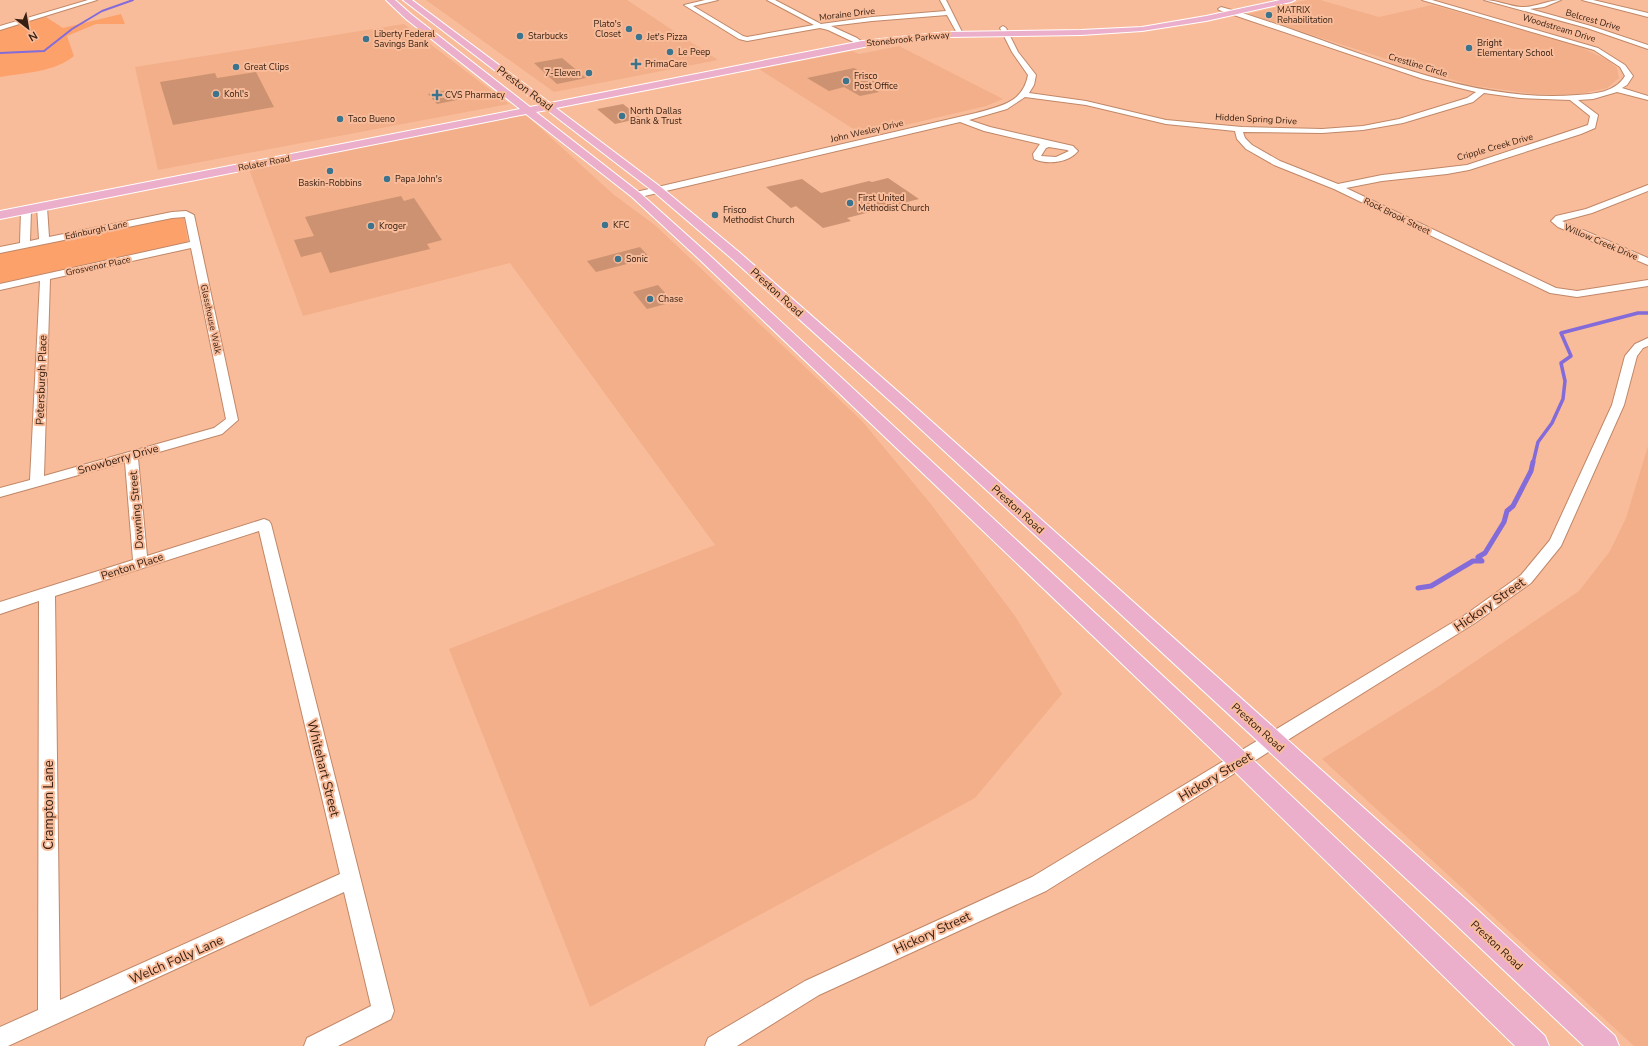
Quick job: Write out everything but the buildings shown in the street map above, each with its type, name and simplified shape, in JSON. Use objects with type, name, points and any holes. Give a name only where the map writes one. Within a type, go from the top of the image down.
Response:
[{"type":"main road","name":"Stonebrook Parkway","points":[[1121,28],[1173,19],[1263,0]]},
{"type":"main road","name":"Stonebrook Parkway","points":[[525,108],[856,43],[959,31],[1004,31],[1051,34],[1182,23],[1290,0]]},
{"type":"main road","points":[[393,1],[408,1]]},
{"type":"main road","name":"Preston Road","points":[[393,1],[458,55],[636,195],[818,364],[1152,681],[1239,761],[1535,1046]]},
{"type":"main road","name":"Preston Road","points":[[408,1],[658,190],[735,255],[905,406],[1461,912],[1605,1046]]},
{"type":"main road","name":"Stonebrook Parkway","points":[[760,61],[844,41],[856,43]]},
{"type":"main road","points":[[458,55],[476,51]]},
{"type":"main road","name":"Rolater Road","points":[[0,204],[262,159],[525,108]]},
{"type":"main road","name":"Rolater Road","points":[[0,215],[262,159]]},
{"type":"main road","points":[[26,210],[30,198],[42,207]]},
{"type":"street","points":[[0,28],[94,0]]},
{"type":"street","name":"Moraine Drive","points":[[715,0],[686,5],[741,38],[747,39],[820,26],[905,16],[950,13]]},
{"type":"street","points":[[770,0],[820,26],[830,28],[856,43]]},
{"type":"street","points":[[943,0],[959,31]]},
{"type":"street","name":"Woodstream Drive","points":[[1425,0],[1575,42],[1609,56],[1623,66],[1629,76],[1624,84],[1616,89]]},
{"type":"street","name":"Belcrest Drive","points":[[1487,0],[1589,27],[1648,47]]},
{"type":"street","points":[[1489,18],[1522,9],[1542,6],[1558,0]]},
{"type":"street","points":[[1586,0],[1648,15]]},
{"type":"street","name":"Crestline Circle","points":[[1222,9],[1436,80],[1483,91],[1533,97],[1571,98],[1592,96],[1616,89]]},
{"type":"street","points":[[820,26],[822,29],[844,41]]},
{"type":"street","points":[[1004,31],[1015,52],[1032,76],[1030,89],[1024,95]]},
{"type":"street","points":[[1616,89],[1648,98]]},
{"type":"street","name":"Hidden Spring Drive","points":[[1024,95],[1086,103],[1166,122],[1242,129],[1322,132],[1363,128],[1400,121],[1470,100],[1483,91]]},
{"type":"street","name":"John Wesley Drive","points":[[636,195],[959,119],[1008,106],[1024,95]]},
{"type":"street","name":"Cripple Creek Drive","points":[[1337,187],[1382,178],[1447,171],[1469,167],[1592,126],[1594,115],[1571,98]]},
{"type":"street","points":[[959,119],[987,129],[1048,144]]},
{"type":"street","name":"Rock Brook Street","points":[[1242,129],[1238,131],[1241,139],[1249,147],[1277,164],[1337,187],[1554,291],[1567,294],[1577,294],[1648,283]]},
{"type":"street","name":"Willow Creek Drive","points":[[1648,188],[1589,211],[1559,218],[1556,221],[1560,225],[1648,262]]},
{"type":"street","points":[[42,207],[44,241]]},
{"type":"street","points":[[25,245],[26,210]]},
{"type":"street","name":"Edinburgh Lane","points":[[0,250],[180,213],[186,214],[190,217]]},
{"type":"street","name":"Glasshouse Walk","points":[[190,217],[232,420]]},
{"type":"street","name":"Grosvenor Place","points":[[0,287],[196,244]]},
{"type":"street","name":"Petersburgh Place","points":[[37,482],[45,277]]},
{"type":"street","name":"Hickory Street","points":[[716,1046],[812,988],[1039,884],[1470,619],[1526,579],[1556,542],[1618,405],[1631,356],[1639,346],[1648,341]]},
{"type":"street","name":"Snowberry Drive","points":[[0,492],[218,431],[232,420]]},
{"type":"street","name":"Downing Street","points":[[131,456],[140,564]]},
{"type":"street","name":"Penton Place","points":[[0,608],[264,524]]},
{"type":"street","name":"Whitehart Street","points":[[264,524],[383,1011],[315,1046]]},
{"type":"street","name":"Crampton Lane","points":[[47,593],[49,1016]]},
{"type":"street","name":"Welch Folly Lane","points":[[0,1038],[351,879]]},
{"type":"shaded area","points":[[426,0],[627,0],[718,60],[554,92]]},
{"type":"shaded area","name":"Bright Elementary School","points":[[1306,0],[1320,0],[1379,17],[1432,5],[1576,45],[1608,60],[1617,68],[1619,78],[1607,88],[1580,94],[1533,94],[1470,85],[1248,14]]},
{"type":"shaded area","points":[[121,14],[125,24],[96,24],[67,36],[74,56],[66,61],[49,69],[0,77],[0,30],[46,17],[63,28]]},
{"type":"shaded area","points":[[404,24],[509,104],[158,170],[135,67]]},
{"type":"shaded area","points":[[899,46],[1003,99],[986,106],[863,135],[759,69],[852,51],[859,54]]},
{"type":"shaded area","points":[[525,114],[613,194],[656,226],[862,421],[930,503],[1015,616],[1062,694],[975,798],[590,1007],[449,649],[715,545],[510,263],[303,316],[249,169]]},
{"type":"shaded area","points":[[175,217],[184,218],[188,241],[186,243],[0,284],[0,253]]},
{"type":"shaded area","points":[[1648,446],[1648,1046],[1634,1046],[1322,759],[1433,690],[1579,591],[1610,551],[1626,518]]},
{"type":"waterway","points":[[0,53],[44,51],[72,29],[102,11],[133,0]]},
{"type":"waterway","points":[[1533,463],[1538,442],[1552,423],[1563,399],[1565,381],[1561,363],[1571,356],[1561,333],[1638,313],[1648,313]]},
{"type":"waterway","points":[[1418,588],[1431,586],[1473,561],[1482,561],[1478,557],[1485,553],[1504,522],[1507,511],[1513,506],[1531,471],[1533,462]]},
{"type":"place","name":"MATRIX Rehabilitation","points":[[1269,15]]},
{"type":"place","name":"Plato's Closet","points":[[629,29]]},
{"type":"place","name":"Starbucks","points":[[520,36]]},
{"type":"place","name":"Jet's Pizza","points":[[639,37]]},
{"type":"place","name":"Liberty Federal Savings Bank","points":[[366,39]]},
{"type":"place","name":"Bright Elementary School","points":[[1469,48]]},
{"type":"place","name":"Le Peep","points":[[670,52]]},
{"type":"place","name":"PrimaCare","points":[[636,64]]},
{"type":"place","name":"Great Clips","points":[[236,67]]},
{"type":"place","name":"7-Eleven","points":[[589,73]]},
{"type":"place","name":"Frisco Post Office","points":[[846,81]]},
{"type":"place","name":"Kohl's","points":[[216,94]]},
{"type":"place","name":"CVS Pharmacy","points":[[437,95]]},
{"type":"place","name":"North Dallas Bank & Trust","points":[[622,116]]},
{"type":"place","name":"Taco Bueno","points":[[340,119]]},
{"type":"place","name":"Baskin-Robbins","points":[[330,171]]},
{"type":"place","name":"Papa John's","points":[[387,179]]},
{"type":"place","name":"First United Methodist Church","points":[[850,203]]},
{"type":"place","name":"Frisco Methodist Church","points":[[715,215]]},
{"type":"place","name":"KFC","points":[[605,225]]},
{"type":"place","name":"Kroger","points":[[371,226]]},
{"type":"place","name":"Sonic","points":[[618,259]]},
{"type":"place","name":"Chase","points":[[650,299]]}]
